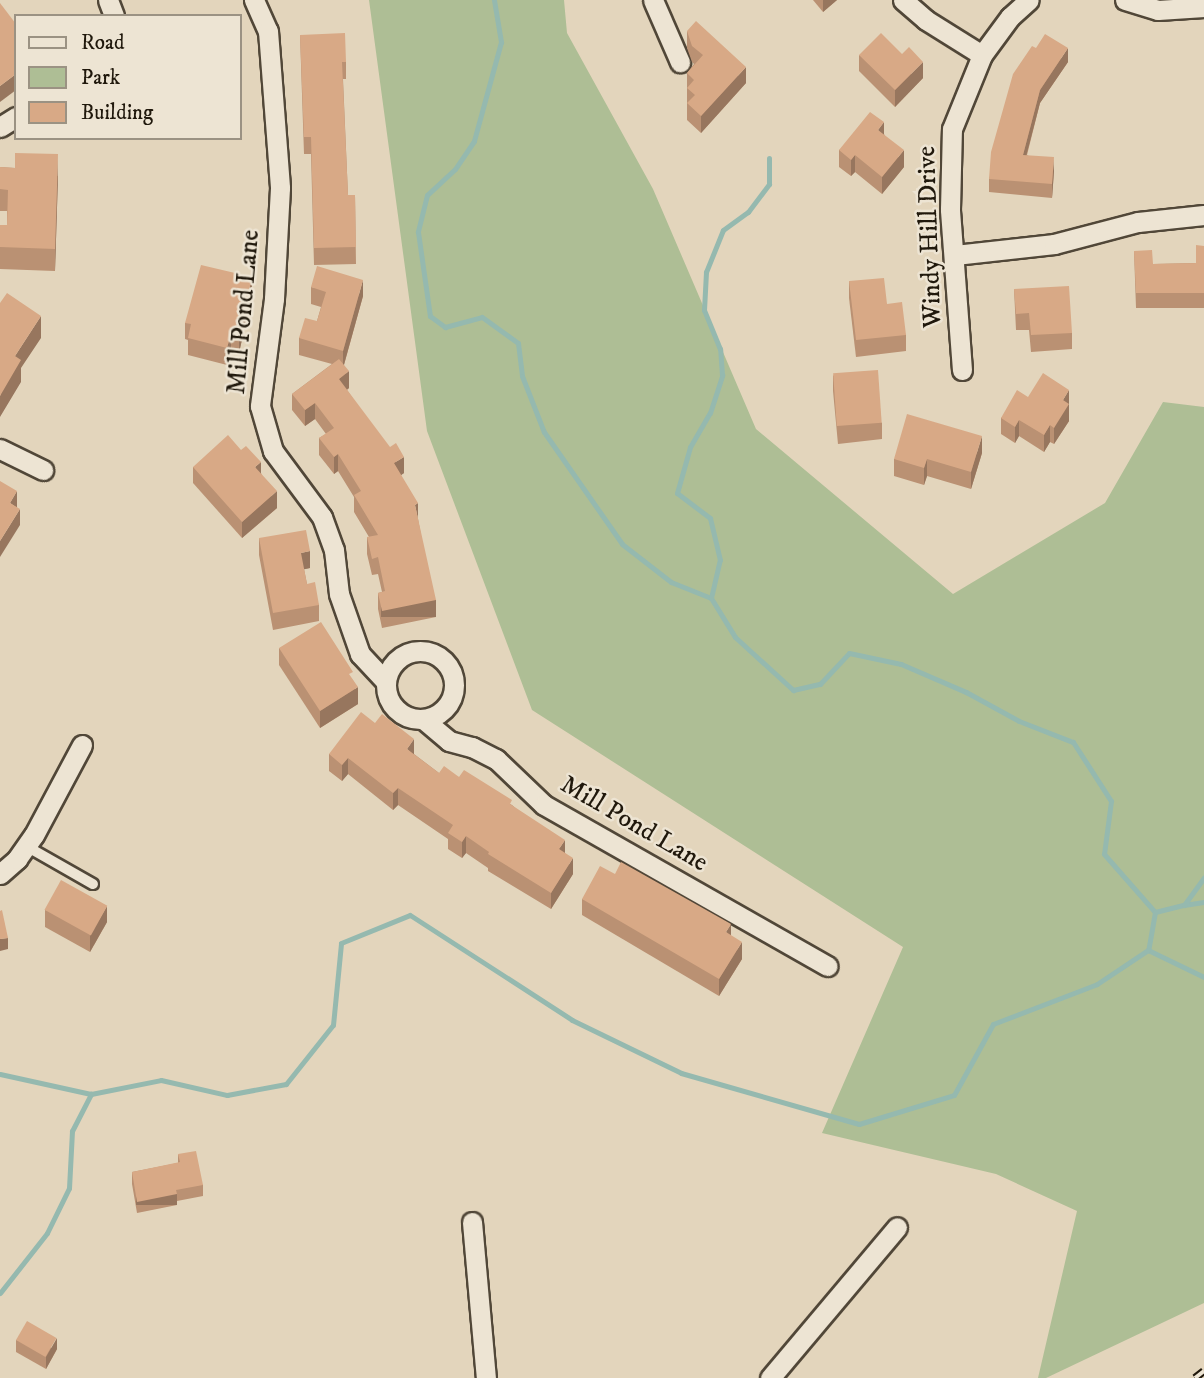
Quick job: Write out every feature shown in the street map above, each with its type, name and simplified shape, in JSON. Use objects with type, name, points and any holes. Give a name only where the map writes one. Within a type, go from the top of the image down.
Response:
[{"type":"street","name":"Mill Pond Lane","points":[[254,0],[268,31],[281,188],[274,299],[260,406],[273,452],[322,516],[334,550],[339,594],[360,654],[386,681],[390,701],[404,715],[423,719],[449,741],[472,747],[496,759],[544,804],[827,965]]},
{"type":"street","points":[[653,0],[680,62]]},
{"type":"street","points":[[903,0],[926,20],[982,55]]},
{"type":"street","name":"Windy Hill Drive","points":[[962,370],[950,209],[953,129],[982,55],[1010,17],[1029,0]]},
{"type":"street","points":[[1125,0],[1158,10],[1204,7]]},
{"type":"street","points":[[955,255],[1054,244],[1146,220],[1204,215]]},
{"type":"street","points":[[0,449],[43,470]]},
{"type":"street","points":[[386,681],[395,662],[404,655],[425,651],[444,661],[454,681],[454,692],[443,710],[423,719]]},
{"type":"street","points":[[0,874],[26,846],[82,744]]},
{"type":"street","points":[[472,1222],[486,1378]]},
{"type":"street","points":[[770,1378],[897,1227]]},
{"type":"lane","points":[[26,846],[93,884]]},
{"type":"green space","points":[[369,0],[564,0],[567,33],[653,189],[756,429],[953,594],[1105,503],[1163,402],[1204,407],[1204,1303],[1046,1378],[1038,1378],[1077,1211],[996,1174],[822,1133],[903,947],[532,710],[427,431]]},
{"type":"building","points":[[0,3],[14,21],[14,76],[0,86]]},
{"type":"building","points":[[696,21],[746,67],[701,116],[687,103],[695,95],[687,88],[694,80],[687,73],[703,55],[692,46],[687,31]]},
{"type":"building","points":[[345,33],[346,62],[342,62],[348,195],[355,195],[356,247],[314,248],[311,137],[304,137],[300,35]]},
{"type":"building","points":[[881,33],[902,54],[909,47],[923,62],[895,90],[859,55]]},
{"type":"building","points":[[1045,34],[1068,48],[1040,90],[1023,155],[1054,157],[1052,184],[989,179],[991,152],[1013,74],[1032,46],[1036,48]]},
{"type":"building","points":[[870,112],[884,122],[878,130],[904,150],[882,177],[855,155],[851,160],[839,150]]},
{"type":"building","points":[[15,153],[58,154],[55,249],[0,247],[0,225],[7,225],[8,190],[0,189],[0,167],[15,168]]},
{"type":"building","points":[[1196,245],[1204,246],[1204,293],[1136,293],[1134,251],[1152,250],[1153,264],[1196,263]]},
{"type":"building","points":[[201,265],[252,277],[239,336],[231,334],[227,348],[188,338],[191,324],[185,323]]},
{"type":"building","points":[[317,266],[363,280],[343,351],[299,338],[305,318],[317,321],[326,292],[311,287]]},
{"type":"building","points":[[884,278],[887,304],[902,302],[906,335],[856,340],[849,281]]},
{"type":"building","points":[[1069,286],[1072,333],[1031,335],[1029,313],[1016,314],[1014,289]]},
{"type":"building","points":[[7,293],[41,316],[15,356],[21,360],[0,396],[0,303]]},
{"type":"building","points":[[339,359],[349,371],[339,379],[390,447],[396,443],[404,457],[394,463],[418,503],[415,505],[436,600],[382,611],[378,593],[385,591],[378,557],[372,559],[367,537],[378,535],[354,495],[361,491],[338,454],[334,457],[319,438],[334,428],[315,403],[305,410],[292,394]]},
{"type":"building","points":[[878,370],[882,423],[837,426],[833,373]]},
{"type":"building","points":[[1043,373],[1069,390],[1063,400],[1069,404],[1054,428],[1050,425],[1044,435],[1019,420],[1015,427],[1001,418],[1017,390],[1028,397]]},
{"type":"building","points":[[907,414],[982,436],[971,472],[927,459],[924,468],[894,459]]},
{"type":"building","points":[[228,435],[241,450],[246,446],[261,462],[255,467],[277,491],[242,522],[193,467]]},
{"type":"building","points":[[0,481],[17,491],[10,503],[20,509],[0,541]]},
{"type":"building","points":[[306,530],[310,551],[301,553],[307,584],[315,582],[319,605],[273,613],[259,538]]},
{"type":"building","points":[[321,622],[353,672],[349,674],[358,687],[320,711],[279,648]]},
{"type":"building","points":[[361,712],[375,723],[382,714],[414,739],[407,749],[439,773],[444,766],[459,777],[464,770],[512,800],[510,804],[565,840],[559,849],[573,858],[551,893],[488,854],[489,852],[466,836],[462,842],[448,833],[453,825],[398,788],[393,793],[348,758],[342,765],[329,754]]},
{"type":"building","points":[[621,862],[731,924],[726,932],[742,942],[719,979],[582,899],[600,866],[615,874]]},
{"type":"building","points":[[61,880],[107,906],[91,935],[45,910]]},
{"type":"building","points":[[2,910],[8,938],[0,939],[0,911]]},
{"type":"building","points":[[196,1151],[203,1185],[176,1190],[177,1194],[137,1202],[132,1172],[180,1162],[178,1154]]},
{"type":"building","points":[[27,1321],[56,1338],[45,1357],[16,1340]]},
{"type":"waterway","points":[[494,0],[501,42],[474,141],[455,169],[427,195],[418,232],[430,316],[445,327],[482,317],[518,343],[522,376],[544,432],[622,544],[671,582],[711,598],[735,637],[793,690],[820,684],[849,653],[901,664],[966,692],[1019,721],[1073,742],[1111,801],[1104,854],[1155,912],[1148,950],[1204,977]]},
{"type":"waterway","points":[[711,598],[720,560],[710,518],[677,493],[690,447],[710,413],[722,375],[720,349],[704,310],[706,272],[723,230],[748,212],[769,184],[769,158]]},
{"type":"waterway","points":[[1155,912],[1184,905],[1204,877]]},
{"type":"waterway","points":[[1184,905],[1204,902]]},
{"type":"waterway","points":[[0,1293],[47,1233],[69,1188],[72,1131],[91,1094],[161,1080],[227,1095],[286,1084],[333,1025],[341,943],[410,915],[572,1020],[681,1073],[859,1124],[954,1095],[993,1024],[1097,984],[1148,950]]},
{"type":"waterway","points":[[0,1074],[91,1094]]},
{"type":"railway","points":[[1195,1378],[1204,1371]]}]
